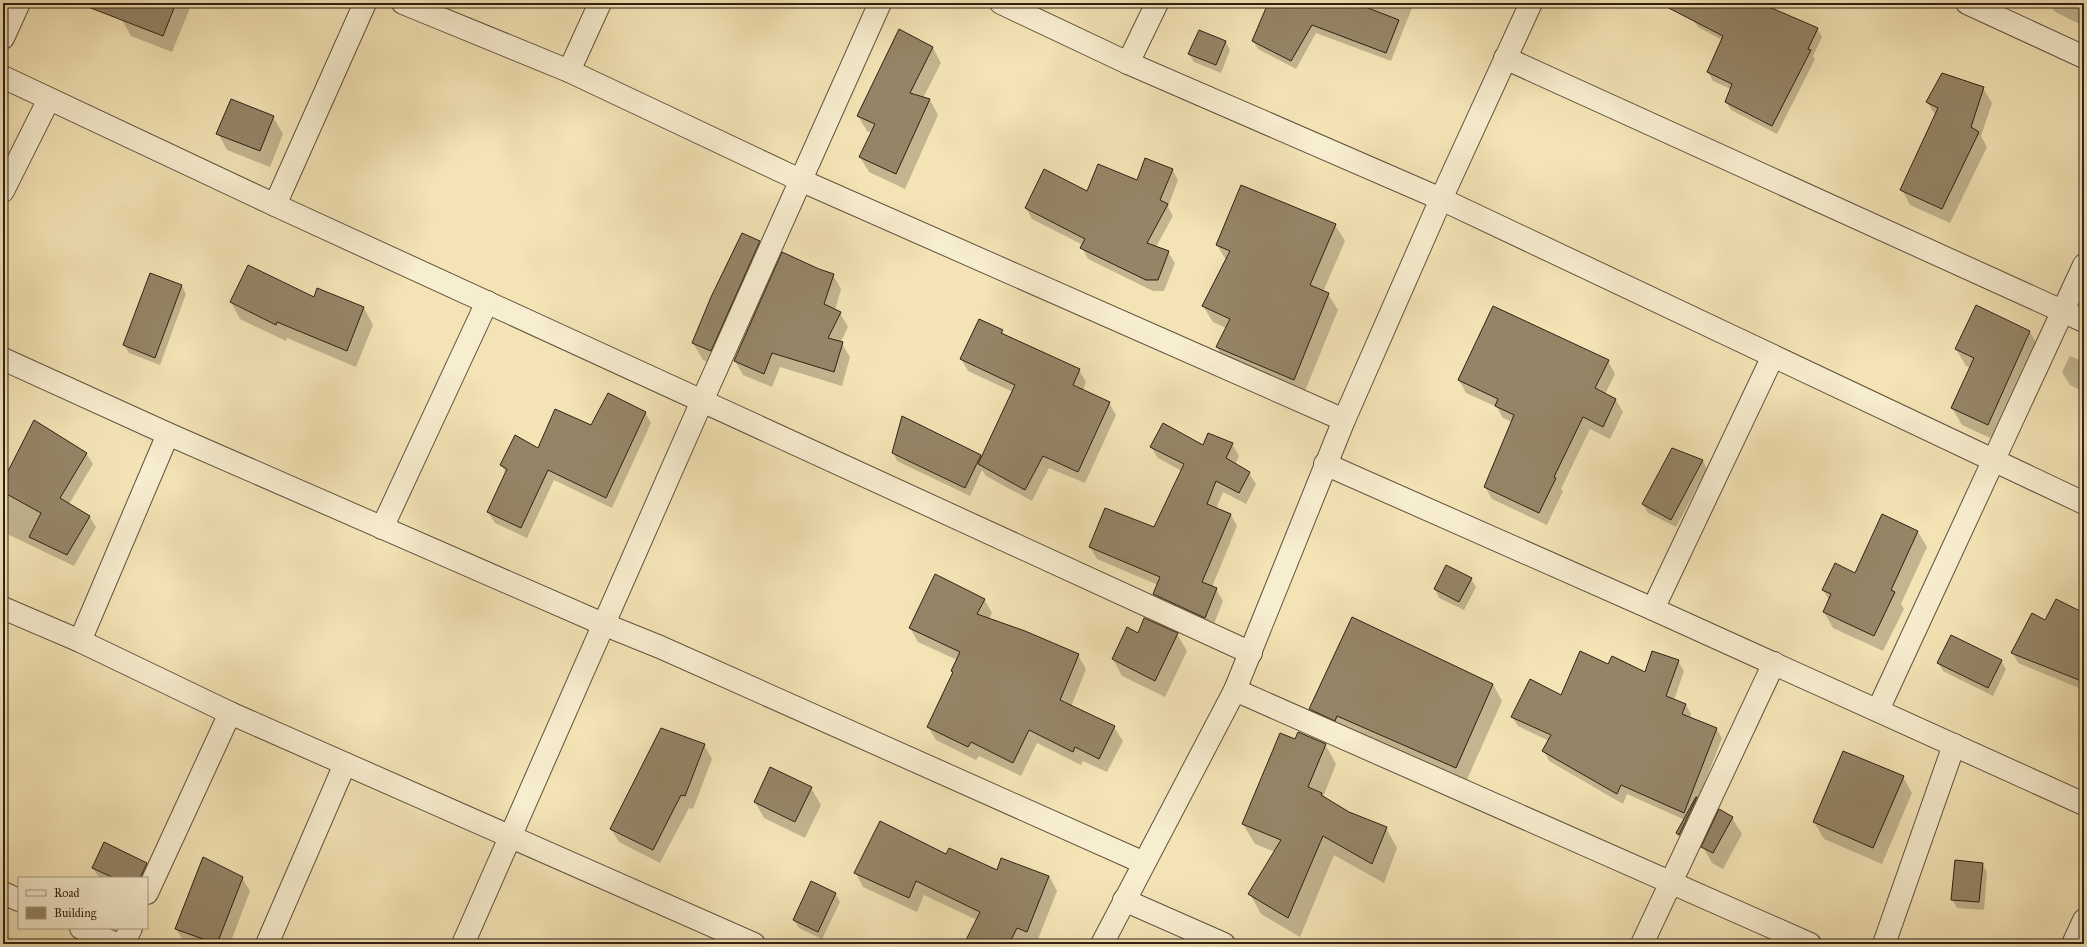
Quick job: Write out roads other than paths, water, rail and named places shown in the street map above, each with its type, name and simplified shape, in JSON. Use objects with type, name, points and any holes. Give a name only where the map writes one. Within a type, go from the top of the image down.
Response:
[{"type":"street","points":[[3,38],[19,3]]},
{"type":"street","points":[[275,205],[365,3]]},
{"type":"street","points":[[403,3],[569,71],[800,180],[1344,420]]},
{"type":"street","points":[[569,71],[600,3]]},
{"type":"street","points":[[463,944],[603,624],[880,3]]},
{"type":"street","points":[[1001,3],[1128,63],[1441,199],[2084,503]]},
{"type":"street","points":[[1128,63],[1157,3]]},
{"type":"street","points":[[1102,944],[1235,690],[1325,464],[1441,199],[1531,3]]},
{"type":"street","points":[[1967,3],[2084,57]]},
{"type":"street","points":[[1505,58],[2084,321]]},
{"type":"street","points":[[3,77],[275,205],[1251,653]]},
{"type":"street","points":[[3,191],[49,99]]},
{"type":"street","points":[[1878,710],[2084,265]]},
{"type":"street","points":[[382,528],[487,302]]},
{"type":"street","points":[[1653,609],[1773,356]]},
{"type":"street","points":[[3,359],[168,434],[382,528],[603,624],[660,647],[1144,863]]},
{"type":"street","points":[[80,641],[168,434]]},
{"type":"street","points":[[1325,464],[1774,663],[2084,804]]},
{"type":"street","points":[[3,608],[80,641],[230,713],[754,944]]},
{"type":"street","points":[[1642,944],[1670,881],[1774,663]]},
{"type":"street","points":[[1235,690],[1810,944]]},
{"type":"street","points":[[148,891],[230,713]]},
{"type":"street","points":[[1884,944],[1954,744]]},
{"type":"street","points":[[267,944],[345,764]]},
{"type":"street","points":[[3,893],[18,900]]},
{"type":"street","points":[[1124,900],[1224,944]]},
{"type":"street","points":[[2073,944],[2084,920]]},
{"type":"street","points":[[83,929],[116,944]]},
{"type":"street","points":[[123,944],[130,929]]}]
